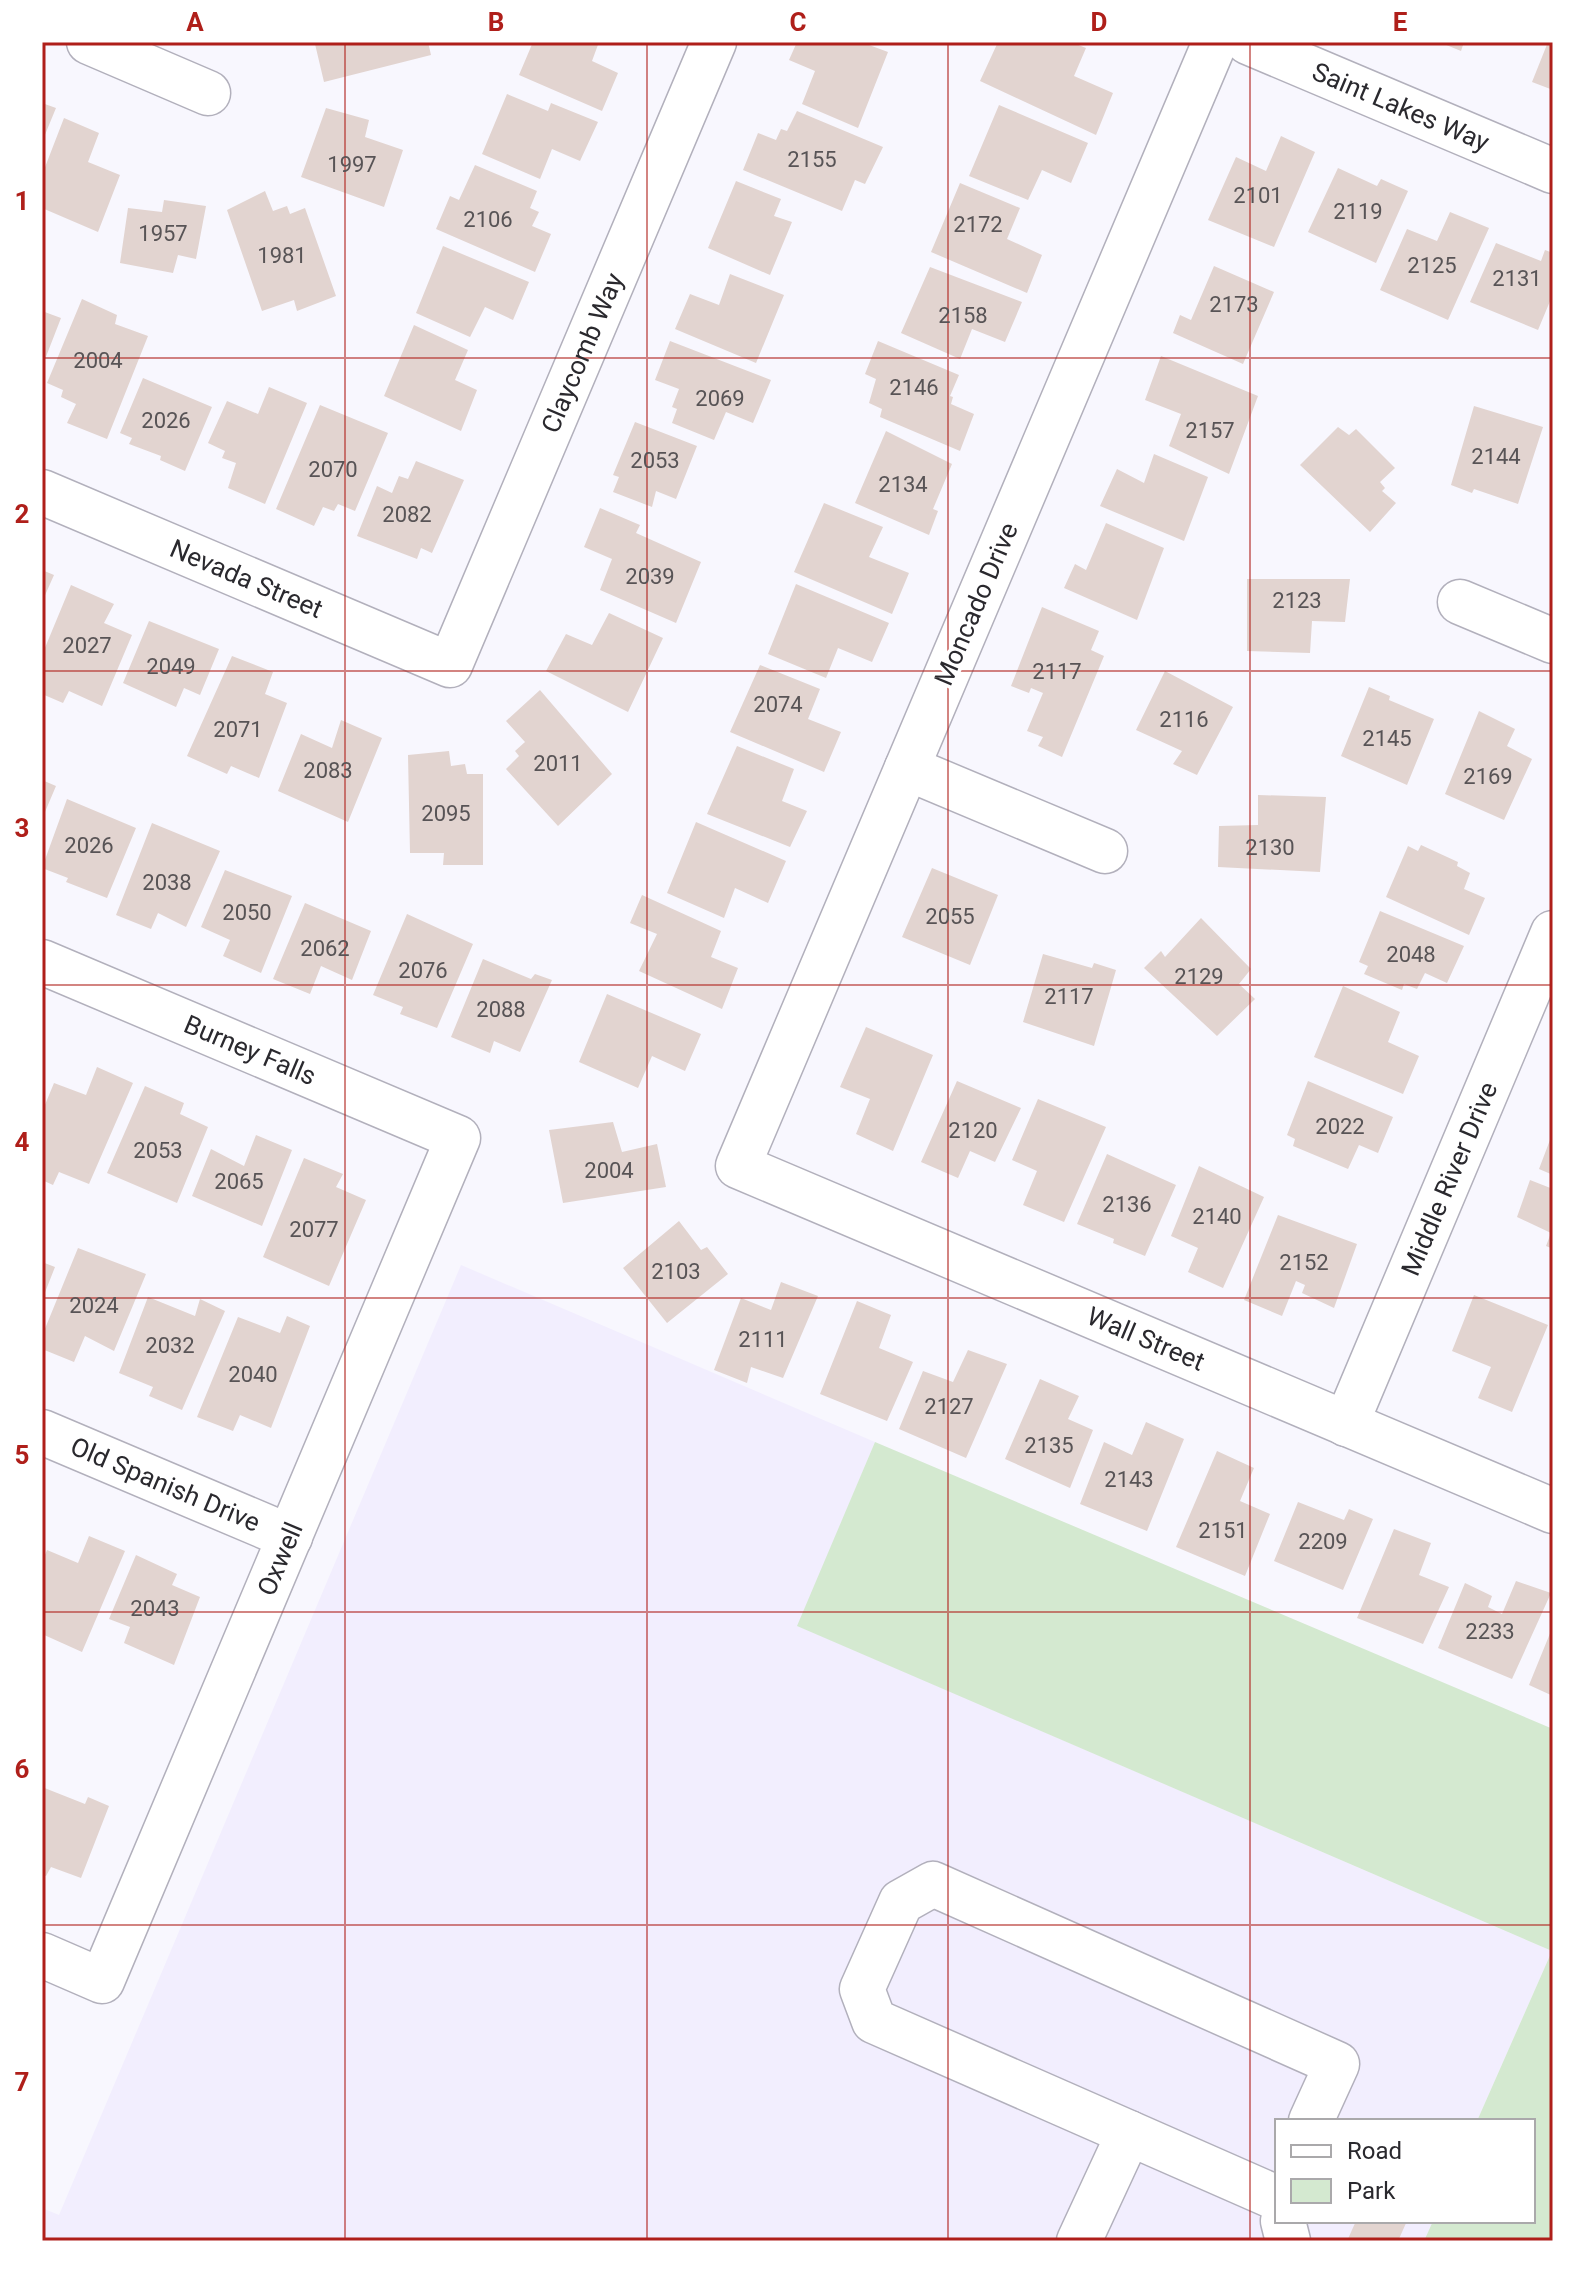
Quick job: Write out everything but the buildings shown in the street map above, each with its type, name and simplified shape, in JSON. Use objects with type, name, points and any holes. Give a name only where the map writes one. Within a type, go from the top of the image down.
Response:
[{"type":"street","points":[[89,42],[208,93]]},
{"type":"street","name":"Claycomb Way","points":[[450,665],[714,42]]},
{"type":"street","name":"Moncado Drive","points":[[738,1166],[1215,42]]},
{"type":"street","name":"Saint Lakes Way","points":[[1248,42],[1553,171]]},
{"type":"street","name":"Nevada Street","points":[[42,492],[450,665]]},
{"type":"street","points":[[1460,602],[1553,641]]},
{"type":"street","points":[[907,768],[1105,851]]},
{"type":"street","name":"Middle River Drive","points":[[1346,1424],[1553,933]]},
{"type":"street","name":"Burney Falls","points":[[42,962],[458,1138]]},
{"type":"street","name":"Oxwell","points":[[42,1955],[102,1981],[458,1138]]},
{"type":"street","name":"Wall Street","points":[[738,1166],[1553,1511]]},
{"type":"street","name":"Old Spanish Drive","points":[[42,1432],[290,1537]]},
{"type":"street","points":[[1275,2198],[874,2021],[862,1989],[901,1902],[933,1884],[1337,2064],[1312,2119]]},
{"type":"street","points":[[1079,2241],[1129,2133]]},
{"type":"shaded area","points":[[461,1265],[875,1442],[798,1626],[1552,1951],[1478,2119],[1275,2119],[1275,2223],[1432,2223],[1424,2241],[42,2241],[42,2208],[59,2215]]},
{"type":"green space","points":[[875,1442],[1553,1729],[1553,2241],[1424,2241],[1432,2223],[1535,2223],[1535,2119],[1478,2119],[1552,1951],[797,1626]]}]
